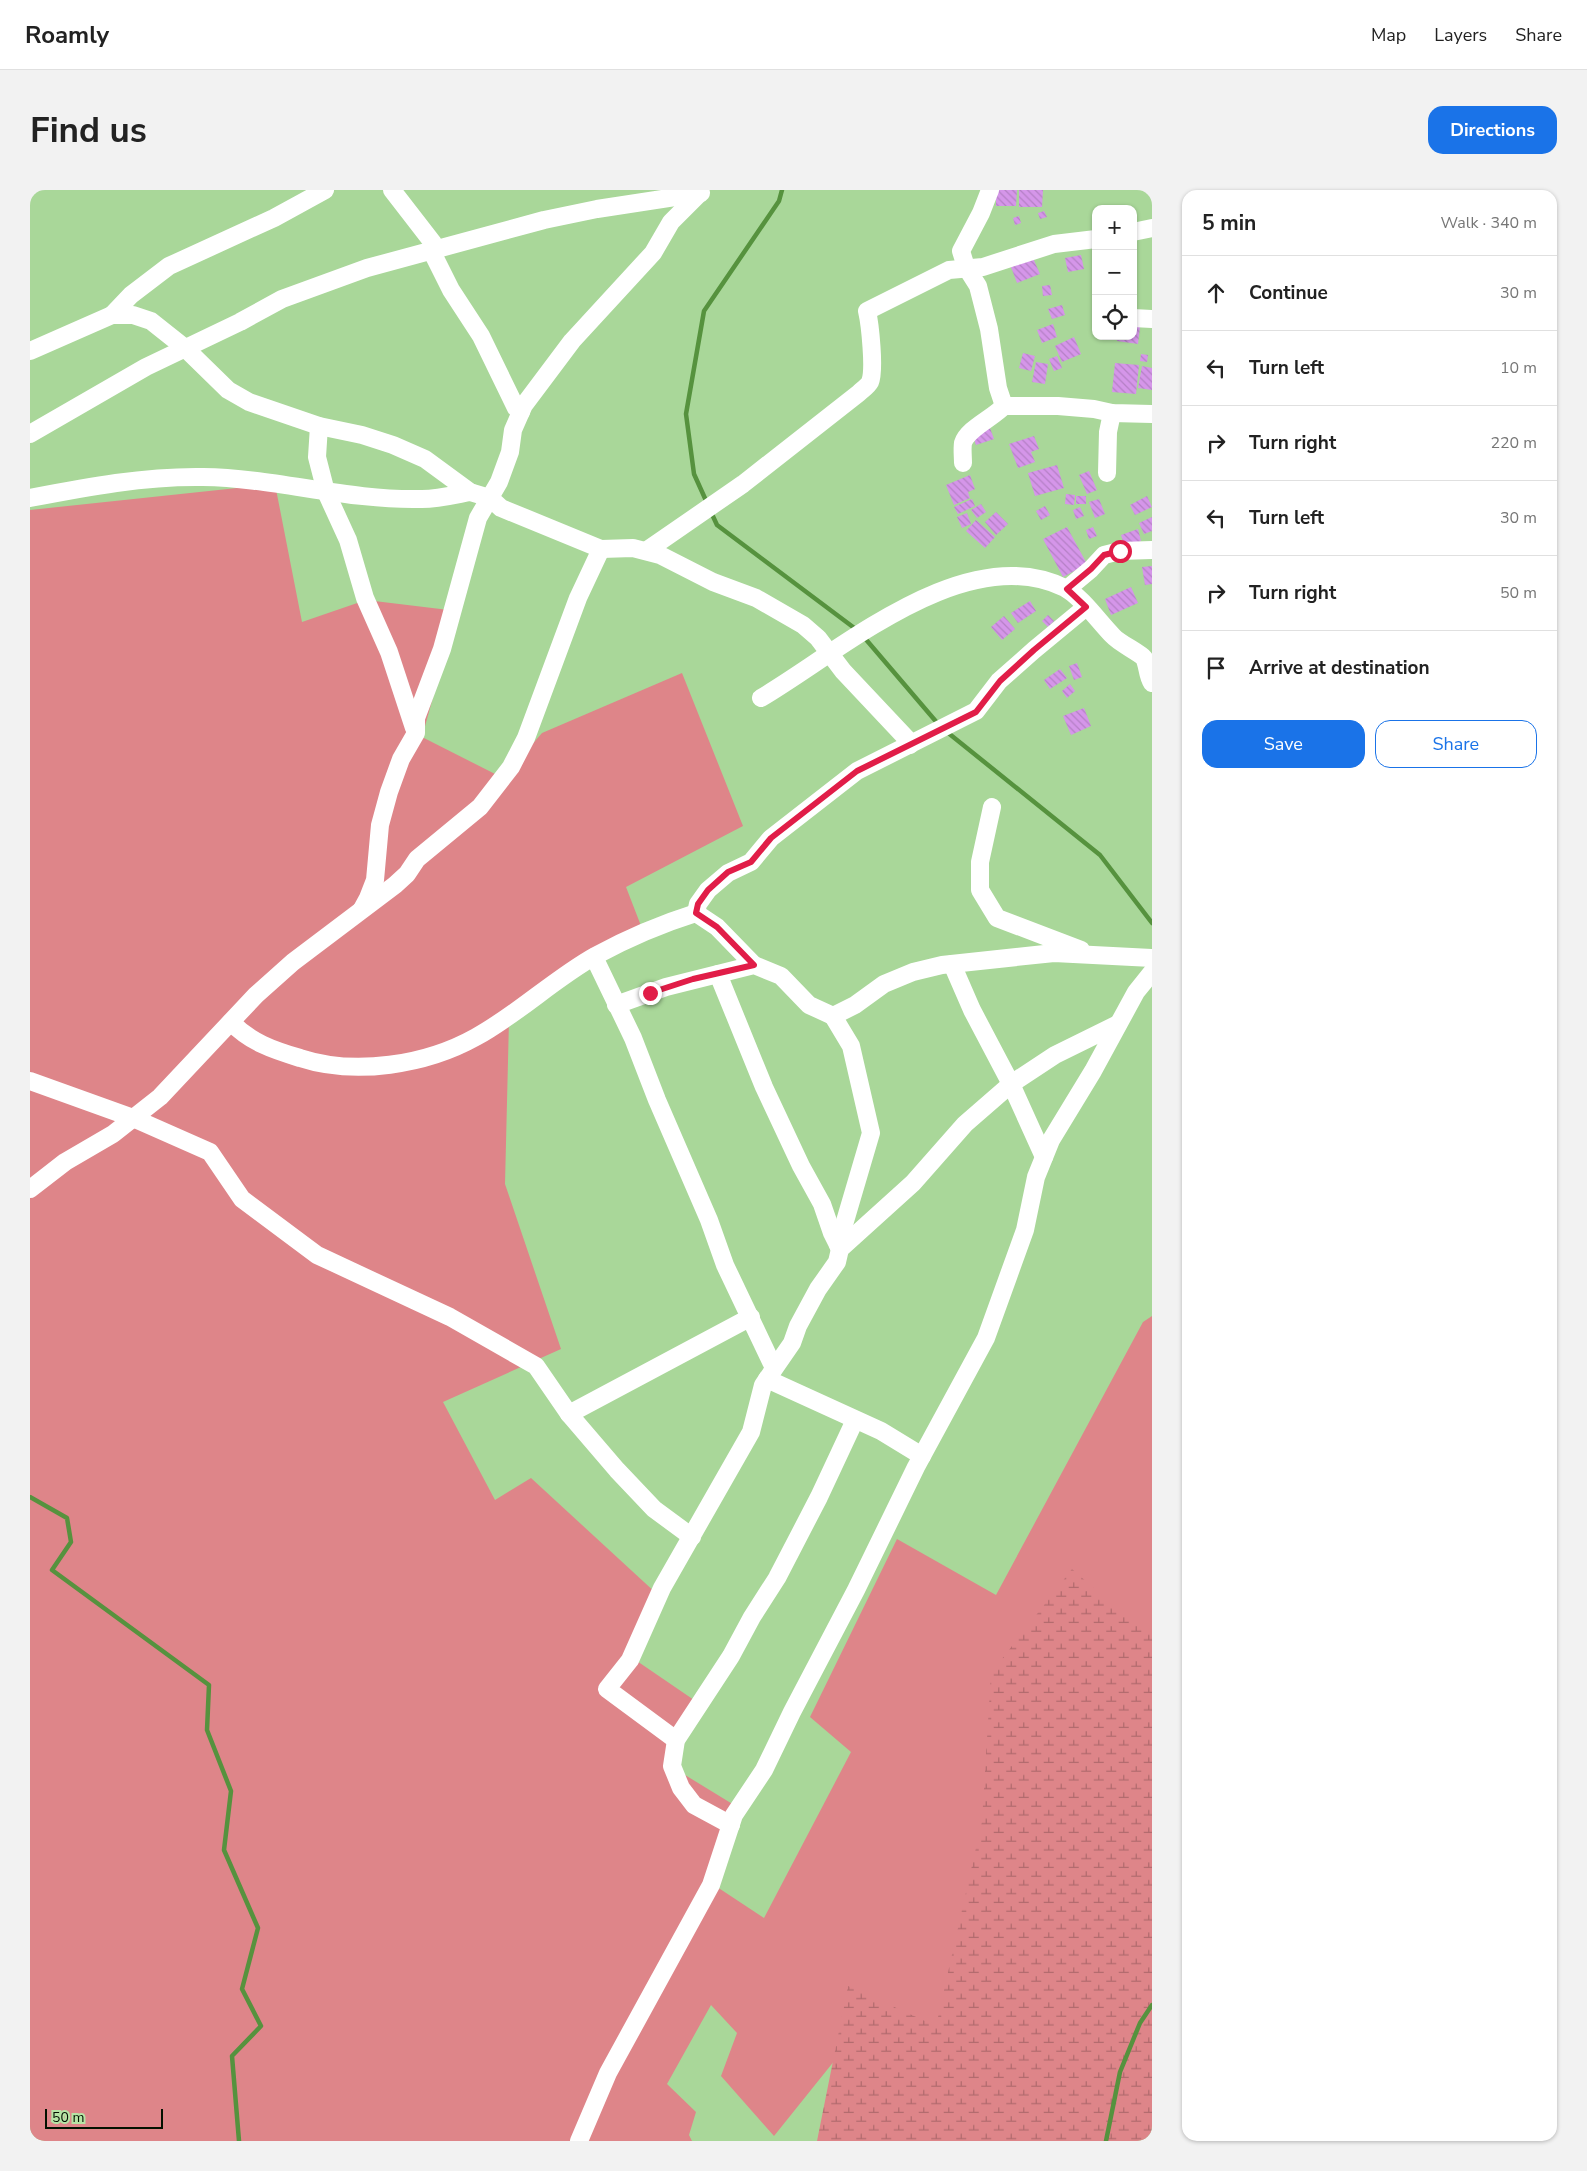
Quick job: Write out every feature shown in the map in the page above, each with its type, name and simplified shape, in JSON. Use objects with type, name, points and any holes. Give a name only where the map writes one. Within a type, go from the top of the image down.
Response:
[{"type":"street","points":[[30,351],[112,315],[131,296],[169,266],[274,218],[326,190]]},
{"type":"street","points":[[392,190],[433,244],[433,249],[450,290],[480,336],[516,408],[521,412]]},
{"type":"street","points":[[990,190],[962,251],[966,267],[978,286],[989,329],[998,388],[1004,406]]},
{"type":"street","points":[[30,434],[146,367],[282,299],[368,268],[544,220],[598,209],[705,192]]},
{"type":"street","points":[[361,910],[375,880],[380,825],[389,792],[401,759],[416,733],[416,718],[442,649],[478,518],[499,482],[510,452],[513,430],[521,412],[532,392],[572,341],[653,253],[671,222],[705,192]]},
{"type":"street","points":[[1137,231],[1152,228]]},
{"type":"street","points":[[646,551],[742,484],[859,393],[870,382],[872,366],[870,324],[867,311],[949,270],[983,267],[1054,244],[1092,239]]},
{"type":"street","points":[[112,315],[133,315],[151,321],[185,348],[228,390],[249,402],[320,426],[362,435],[425,459],[470,492],[490,498],[501,508],[601,548],[633,548],[660,555],[713,582],[756,598],[803,625],[818,638],[830,655],[907,739],[910,745]]},
{"type":"street","points":[[1137,318],[1152,318]]},
{"type":"street","points":[[963,463],[963,443],[967,434],[995,416],[1004,406],[1058,406],[1094,409],[1112,413],[1152,414]]},
{"type":"street","points":[[1107,473],[1108,432],[1112,413]]},
{"type":"street","points":[[320,426],[318,457],[326,492],[348,540],[365,598],[389,652],[416,733]]},
{"type":"street","points":[[30,498],[138,481],[203,477],[258,482],[360,496],[423,499],[470,492]]},
{"type":"street","points":[[30,1189],[65,1162],[113,1134],[160,1097],[230,1022],[293,962],[395,885],[407,874],[417,859],[480,807],[511,767],[526,738],[578,598],[601,548]]},
{"type":"street","points":[[1067,589],[1091,569],[1104,555],[1120,551],[1152,550]]},
{"type":"street","points":[[761,698],[830,655],[860,632],[883,619],[966,582],[995,577],[1028,577],[1067,589],[1114,638],[1143,658],[1152,683]]},
{"type":"street","points":[[696,913],[698,904],[708,890],[728,872],[751,862],[771,838],[857,771],[976,712],[1000,681],[1086,607]]},
{"type":"street","points":[[992,807],[980,862],[980,890],[997,918],[1096,955]]},
{"type":"street","points":[[230,1022],[242,1033],[268,1048],[314,1063],[350,1066],[391,1064],[434,1056],[476,1037],[594,956],[661,924],[696,913]]},
{"type":"street","points":[[676,1740],[608,1689],[630,1660],[662,1588],[751,1432],[763,1385],[792,1342],[798,1326],[818,1289],[837,1262],[839,1247],[871,1133],[851,1046],[833,1016],[809,1006],[781,976],[754,965],[717,927],[696,913]]},
{"type":"street","points":[[833,1016],[855,1005],[884,984],[913,972],[952,964],[1054,953],[1152,958]]},
{"type":"street","points":[[594,956],[633,1038],[726,1265],[751,1317],[770,1373],[855,1420],[881,1431],[922,1456]]},
{"type":"street","points":[[952,964],[972,1010],[1011,1084],[1044,1157]]},
{"type":"street","points":[[616,1005],[666,987],[754,965]]},
{"type":"street","points":[[579,2141],[608,2073],[711,1885],[734,1815],[764,1770],[922,1456],[986,1338],[1025,1230],[1036,1177],[1051,1140],[1093,1071],[1136,992],[1152,972]]},
{"type":"street","points":[[718,974],[764,1087],[801,1166],[822,1204],[839,1247]]},
{"type":"street","points":[[839,1247],[913,1183],[965,1124],[1011,1084],[1055,1055],[1118,1024]]},
{"type":"street","points":[[30,1081],[133,1118],[210,1152],[242,1199],[317,1255],[450,1317],[536,1366],[569,1414],[617,1470],[654,1509],[692,1537]]},
{"type":"street","points":[[569,1414],[751,1317]]},
{"type":"street","points":[[731,1825],[694,1805],[681,1788],[672,1766],[676,1740],[731,1656],[776,1578],[819,1497],[855,1420]]},
{"type":"green space","points":[[275,484],[302,622],[366,600],[457,611],[422,737],[503,778],[542,733],[682,673],[743,826],[626,887],[643,931],[509,1020],[505,1184],[561,1349],[443,1402],[495,1500],[531,1478],[657,1594],[634,1659],[694,1700],[672,1767],[739,1808],[711,1883],[764,1918],[851,1752],[810,1717],[897,1539],[996,1595],[1143,1322],[1152,1316],[1152,2073],[882,2141],[835,2060],[774,2136],[721,2076],[737,2033],[711,2005],[667,2084],[696,2112],[689,2135],[692,2141],[30,2141],[30,510]]},
{"type":"green space","points":[[1072,1569],[1146,1634],[1152,1625],[1152,2141],[817,2141],[848,1986],[936,2026],[982,1821],[991,1673]]},
{"type":"building","points":[[996,190],[1017,190],[1016,206],[996,206]]},
{"type":"building","points":[[1019,190],[1043,190],[1042,207],[1019,207]]},
{"type":"building","points":[[1044,211],[1047,217],[1040,219],[1038,213]]},
{"type":"building","points":[[1019,216],[1021,223],[1015,225],[1013,218]]},
{"type":"building","points":[[1081,255],[1084,269],[1068,272],[1065,258]]},
{"type":"building","points":[[1033,258],[1040,274],[1017,283],[1011,267]]},
{"type":"building","points":[[1050,285],[1052,295],[1043,296],[1042,286]]},
{"type":"building","points":[[1062,305],[1065,315],[1052,319],[1048,309]]},
{"type":"building","points":[[1053,324],[1057,337],[1042,343],[1037,330]]},
{"type":"building","points":[[1137,327],[1140,327],[1138,344],[1117,341],[1137,340]]},
{"type":"building","points":[[1074,337],[1081,354],[1062,362],[1055,346]]},
{"type":"building","points":[[1023,353],[1035,356],[1031,371],[1019,368]]},
{"type":"building","points":[[1141,354],[1148,355],[1147,362],[1140,361]]},
{"type":"building","points":[[1057,356],[1062,368],[1054,371],[1049,359]]},
{"type":"building","points":[[1036,362],[1048,364],[1045,384],[1032,382]]},
{"type":"building","points":[[1115,363],[1139,365],[1136,394],[1112,392]]},
{"type":"building","points":[[1142,366],[1152,368],[1152,390],[1138,388]]},
{"type":"building","points":[[990,428],[994,439],[976,445],[972,434]]},
{"type":"building","points":[[1034,436],[1039,449],[1031,452],[1035,462],[1018,468],[1009,444]]},
{"type":"building","points":[[1057,465],[1064,488],[1035,496],[1028,473]]},
{"type":"building","points":[[1089,471],[1097,490],[1087,494],[1079,475]]},
{"type":"building","points":[[970,475],[975,489],[968,492],[970,498],[954,505],[946,485]]},
{"type":"building","points":[[1066,494],[1075,495],[1074,505],[1065,504]]},
{"type":"building","points":[[1076,496],[1086,496],[1086,504],[1076,504]]},
{"type":"building","points":[[1147,496],[1152,507],[1135,515],[1130,505]]},
{"type":"building","points":[[972,499],[975,506],[958,514],[954,507]]},
{"type":"building","points":[[1099,499],[1105,514],[1095,518],[1089,502]]},
{"type":"building","points":[[981,504],[986,512],[977,518],[971,510]]},
{"type":"building","points":[[1045,506],[1050,515],[1041,520],[1036,511]]},
{"type":"building","points":[[1080,507],[1084,516],[1076,519],[1073,510]]},
{"type":"building","points":[[996,512],[1008,524],[996,535],[985,522]]},
{"type":"building","points":[[967,513],[971,524],[962,528],[957,517]]},
{"type":"building","points":[[1152,517],[1152,531],[1144,534],[1139,523]]},
{"type":"building","points":[[976,520],[995,537],[985,548],[966,531]]},
{"type":"building","points":[[1067,527],[1087,564],[1063,577],[1043,539]]},
{"type":"building","points":[[1093,527],[1097,536],[1089,539],[1086,530]]},
{"type":"building","points":[[1138,529],[1141,541],[1125,547],[1121,535]]},
{"type":"building","points":[[1152,566],[1152,584],[1145,585],[1142,567]]},
{"type":"building","points":[[1131,587],[1138,603],[1111,615],[1105,599]]},
{"type":"building","points":[[1030,601],[1036,611],[1018,623],[1011,613]]},
{"type":"building","points":[[1048,615],[1054,621],[1048,627],[1042,621]]},
{"type":"building","points":[[1004,616],[1015,629],[1002,640],[991,627]]},
{"type":"building","points":[[1077,663],[1082,677],[1074,680],[1069,666]]},
{"type":"building","points":[[1060,669],[1067,678],[1050,689],[1044,680]]},
{"type":"building","points":[[1070,684],[1075,691],[1067,698],[1062,691]]},
{"type":"building","points":[[1084,708],[1091,726],[1071,735],[1063,716]]},
{"type":"waterway","points":[[708,505],[694,474],[686,414],[704,311],[779,201],[782,190]]},
{"type":"waterway","points":[[711,512],[717,525],[857,630]]},
{"type":"waterway","points":[[863,636],[939,725]]},
{"type":"waterway","points":[[947,732],[1100,855],[1152,923]]},
{"type":"waterway","points":[[30,1497],[67,1518],[71,1542],[52,1570],[209,1685],[207,1730],[231,1791],[224,1850],[258,1928],[242,1989],[261,2026],[232,2056],[239,2141]]},
{"type":"waterway","points":[[1106,2141],[1120,2072],[1140,2023],[1152,2005]]},
{"type":"route","points":[[650,993],[693,979],[754,965],[717,927],[696,913],[698,904],[708,890],[728,872],[751,862],[771,838],[857,771],[976,712],[1000,681],[1086,607],[1067,589],[1091,569],[1104,555],[1120,551]]}]
